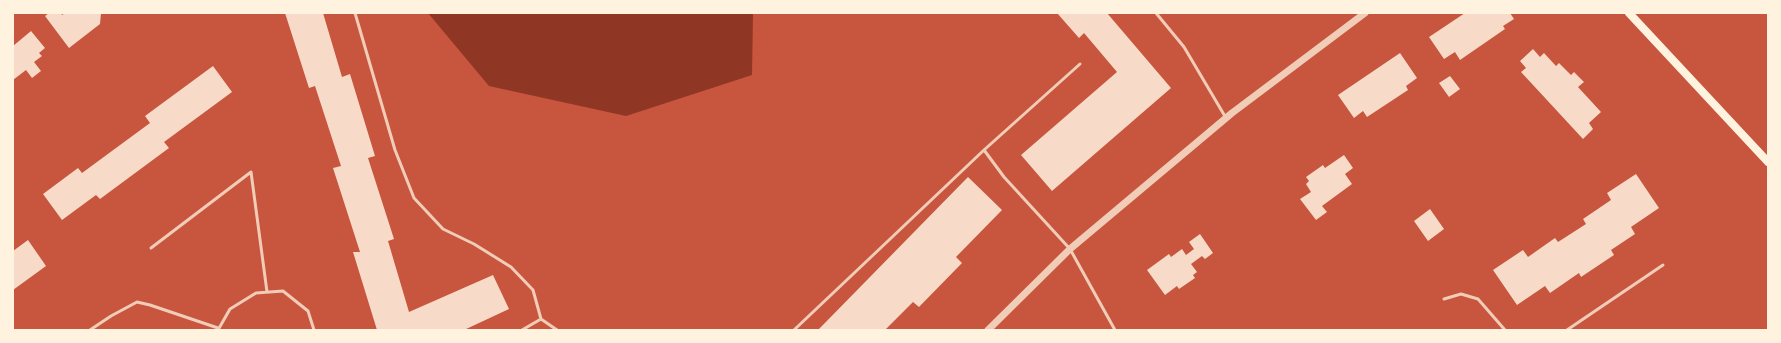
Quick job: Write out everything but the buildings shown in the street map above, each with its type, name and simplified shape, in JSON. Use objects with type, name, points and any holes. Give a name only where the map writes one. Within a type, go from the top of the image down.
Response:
[{"type":"main road","points":[[1629,13],[1768,162]]},
{"type":"street","points":[[988,330],[1070,249],[1226,118],[1365,13]]},
{"type":"lane","points":[[355,13],[395,150],[414,198],[443,229],[474,244],[511,267],[533,290],[541,318],[557,330]]},
{"type":"lane","points":[[1156,13],[1184,48],[1226,118]]},
{"type":"lane","points":[[794,330],[984,150],[1080,64]]},
{"type":"lane","points":[[984,150],[1004,177],[1070,249],[1115,330]]},
{"type":"lane","points":[[151,248],[251,172],[267,292]]},
{"type":"lane","points":[[1567,330],[1663,265]]},
{"type":"lane","points":[[90,330],[111,316],[137,302],[150,305],[218,329],[230,309],[256,293],[283,291],[308,311],[314,330]]},
{"type":"lane","points":[[1444,299],[1461,294],[1478,298],[1505,330]]},
{"type":"lane","points":[[522,330],[541,318]]},
{"type":"shaded area","points":[[428,13],[753,13],[752,75],[626,116],[489,86]]}]
